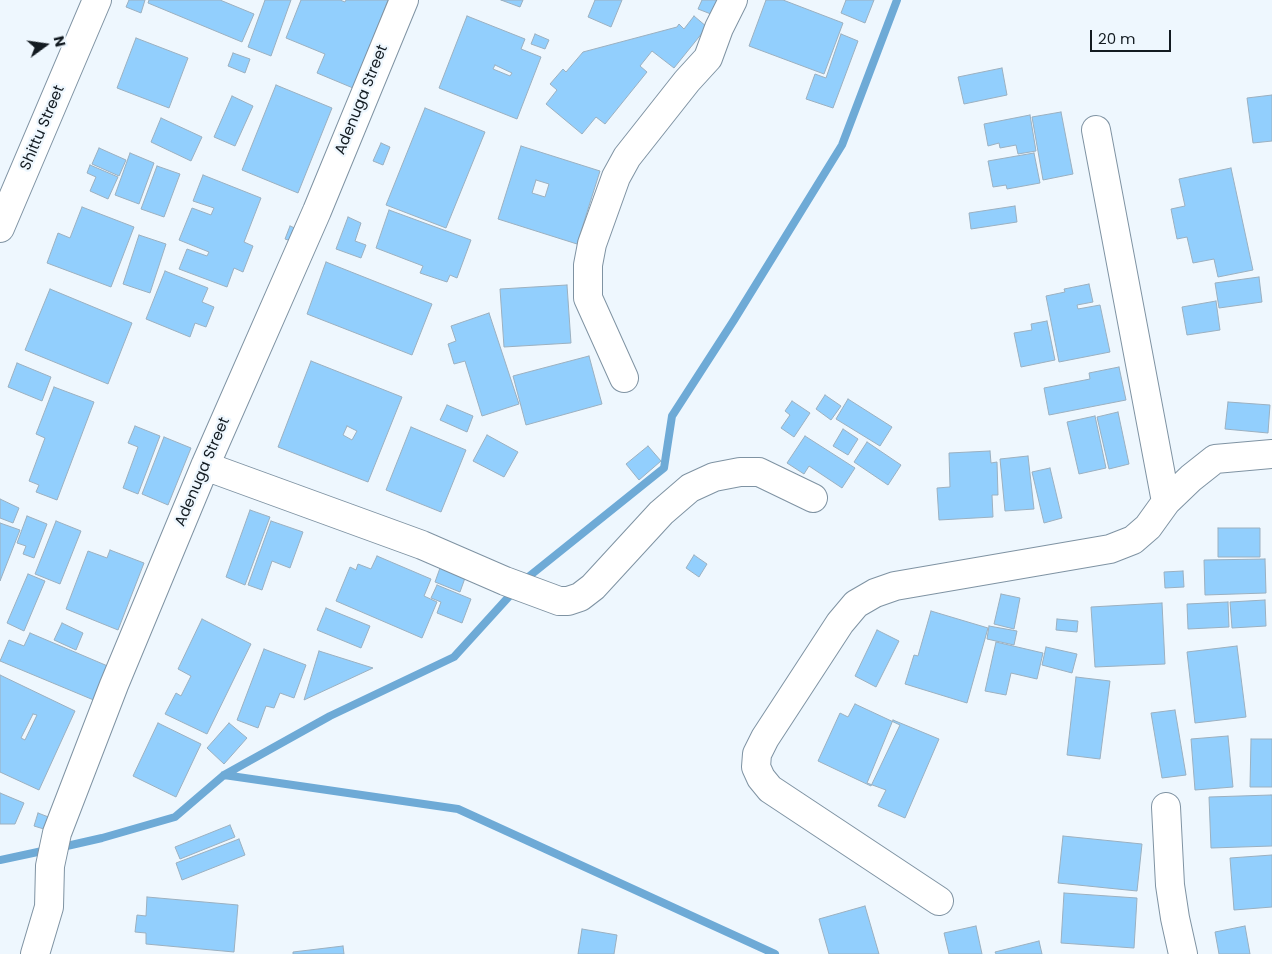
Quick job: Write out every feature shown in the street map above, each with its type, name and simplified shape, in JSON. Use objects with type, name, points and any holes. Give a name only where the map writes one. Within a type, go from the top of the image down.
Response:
[{"type":"street","name":"Shittu Street","points":[[0,228],[97,0]]},
{"type":"street","name":"Adenuga Street","points":[[35,954],[49,907],[50,866],[57,833],[114,685],[205,466],[313,220],[404,0]]},
{"type":"street","points":[[624,378],[588,298],[588,265],[592,244],[616,177],[628,157],[687,81],[708,58],[733,0]]},
{"type":"street","points":[[1096,130],[1166,502]]},
{"type":"street","points":[[938,901],[770,789],[761,778],[756,767],[757,754],[765,738],[840,623],[856,604],[875,593],[896,586],[1110,549],[1133,540],[1148,528],[1166,502],[1215,458],[1272,454]]},
{"type":"street","points":[[205,466],[422,545],[505,581],[559,601],[568,601],[580,597],[594,587],[661,513],[690,488],[714,477],[740,472],[759,472],[813,498]]},
{"type":"street","points":[[1166,806],[1170,885],[1183,954]]},
{"type":"building","points":[[129,0],[145,0],[141,13],[126,7]]},
{"type":"building","points":[[149,0],[220,0],[254,14],[242,42],[148,3]]},
{"type":"building","points":[[265,0],[291,0],[271,56],[248,47]]},
{"type":"building","points":[[301,0],[340,0],[345,2],[346,0],[388,0],[353,88],[317,73],[325,54],[286,38]]},
{"type":"building","points":[[501,0],[523,0],[520,7]]},
{"type":"building","points":[[595,0],[622,0],[611,27],[588,17]]},
{"type":"building","points":[[702,0],[723,0],[716,16],[698,9]]},
{"type":"building","points":[[766,0],[783,0],[843,23],[824,74],[749,46]]},
{"type":"building","points":[[846,0],[874,0],[865,23],[841,13]]},
{"type":"building","points":[[467,16],[525,39],[521,49],[541,57],[517,119],[439,88]],"holes":[[[495,65],[512,73],[510,76],[493,69]]]},
{"type":"building","points":[[694,16],[707,27],[674,68],[652,51],[640,66],[647,72],[605,124],[596,117],[582,134],[546,104],[557,90],[550,84],[563,69],[566,72],[583,52],[677,27],[679,24],[684,29]]},
{"type":"building","points":[[535,34],[549,40],[545,49],[531,44]]},
{"type":"building","points":[[841,34],[858,41],[833,108],[806,99],[815,74],[826,78]]},
{"type":"building","points":[[136,38],[188,58],[169,108],[117,88]]},
{"type":"building","points":[[233,53],[250,59],[245,73],[228,66]]},
{"type":"building","points":[[1002,68],[1007,95],[964,104],[958,77]]},
{"type":"building","points":[[276,85],[332,108],[298,193],[242,170]]},
{"type":"building","points":[[1272,95],[1272,141],[1253,143],[1247,98]]},
{"type":"building","points":[[232,96],[253,106],[235,146],[214,137]]},
{"type":"building","points":[[425,108],[485,132],[446,228],[386,205]]},
{"type":"building","points":[[1061,112],[1073,174],[1043,180],[1032,117]]},
{"type":"building","points":[[1030,115],[1036,151],[1018,154],[1016,145],[1000,148],[999,143],[988,146],[984,124]]},
{"type":"building","points":[[161,118],[202,137],[191,161],[151,142]]},
{"type":"building","points":[[381,143],[390,147],[383,165],[373,161]]},
{"type":"building","points":[[521,146],[600,171],[577,244],[498,219]],"holes":[[[536,180],[549,184],[545,197],[532,193]]]},
{"type":"building","points":[[99,148],[126,160],[119,176],[92,164]]},
{"type":"building","points":[[130,153],[154,163],[139,204],[115,195]]},
{"type":"building","points":[[1034,153],[1040,183],[1007,189],[1006,185],[993,187],[988,161]]},
{"type":"building","points":[[90,165],[118,177],[108,199],[90,191],[96,177],[87,173]]},
{"type":"building","points":[[157,166],[180,174],[164,217],[141,209]]},
{"type":"building","points":[[1231,168],[1253,270],[1218,277],[1214,259],[1193,263],[1187,237],[1177,239],[1171,209],[1185,206],[1179,179]]},
{"type":"building","points":[[203,175],[261,198],[244,242],[253,246],[243,272],[234,268],[227,287],[179,269],[187,249],[207,256],[209,252],[179,240],[192,208],[211,215],[214,208],[193,201]]},
{"type":"building","points":[[1015,206],[1017,222],[971,229],[969,213]]},
{"type":"building","points":[[82,207],[134,227],[111,287],[47,263],[58,233],[70,238]]},
{"type":"building","points":[[389,210],[471,240],[457,278],[450,275],[447,282],[420,273],[423,266],[376,248]]},
{"type":"building","points":[[348,217],[361,223],[355,241],[366,245],[361,258],[336,249]]},
{"type":"building","points":[[290,226],[302,231],[297,243],[285,239]]},
{"type":"building","points":[[139,235],[166,244],[150,293],[123,284]]},
{"type":"building","points":[[326,262],[432,304],[412,355],[307,314]]},
{"type":"building","points":[[165,271],[208,288],[202,302],[214,307],[206,327],[195,323],[190,337],[146,319]]},
{"type":"building","points":[[1259,277],[1262,302],[1219,308],[1215,283]]},
{"type":"building","points":[[1089,284],[1093,302],[1077,305],[1078,309],[1100,305],[1110,352],[1059,362],[1046,296],[1065,292],[1064,289]]},
{"type":"building","points":[[567,285],[571,343],[504,347],[500,289]]},
{"type":"building","points":[[50,289],[132,323],[108,384],[25,350]]},
{"type":"building","points":[[1216,301],[1220,330],[1187,335],[1182,307]]},
{"type":"building","points":[[489,313],[519,404],[482,416],[465,361],[454,364],[448,344],[456,341],[451,326]]},
{"type":"building","points":[[1047,321],[1055,360],[1021,367],[1014,333],[1032,330],[1031,324]]},
{"type":"building","points":[[589,356],[602,404],[526,425],[513,376]]},
{"type":"building","points":[[311,361],[402,397],[368,482],[278,447]],"holes":[[[347,426],[357,431],[352,440],[343,435]]]},
{"type":"building","points":[[17,363],[51,377],[42,401],[8,387]]},
{"type":"building","points":[[1119,367],[1126,400],[1049,415],[1044,388],[1090,379],[1089,373]]},
{"type":"building","points":[[54,387],[94,402],[57,500],[36,492],[39,485],[29,481],[45,438],[36,434]]},
{"type":"building","points":[[825,395],[841,406],[831,420],[816,409]]},
{"type":"building","points":[[848,399],[892,427],[880,446],[836,419]]},
{"type":"building","points":[[792,401],[810,413],[794,437],[781,428],[790,415],[785,411]]},
{"type":"building","points":[[1228,402],[1270,405],[1268,433],[1225,429]]},
{"type":"building","points":[[447,405],[473,416],[467,432],[440,420]]},
{"type":"building","points":[[1118,412],[1129,464],[1109,469],[1097,417]]},
{"type":"building","points":[[1095,416],[1106,468],[1079,474],[1067,422]]},
{"type":"building","points":[[135,426],[160,436],[138,494],[123,488],[138,447],[128,443]]},
{"type":"building","points":[[411,427],[466,450],[441,512],[386,490]]},
{"type":"building","points":[[843,429],[858,439],[848,455],[833,446]]},
{"type":"building","points":[[487,435],[518,452],[504,477],[473,461]]},
{"type":"building","points":[[805,436],[855,468],[842,488],[809,466],[804,474],[787,463]]},
{"type":"building","points":[[164,437],[191,448],[168,505],[142,494]]},
{"type":"building","points":[[867,442],[901,465],[888,485],[854,462]]},
{"type":"building","points":[[648,446],[661,461],[639,480],[626,464]]},
{"type":"building","points":[[990,451],[991,463],[997,462],[998,495],[992,495],[993,517],[939,520],[937,488],[950,487],[949,453]]},
{"type":"building","points":[[1028,456],[1034,509],[1005,511],[1000,459]]},
{"type":"building","points":[[1050,468],[1062,518],[1044,523],[1032,472]]},
{"type":"building","points":[[0,499],[19,508],[13,523],[0,518]]},
{"type":"building","points":[[250,510],[270,517],[245,585],[226,577]]},
{"type":"building","points":[[27,516],[47,524],[34,558],[23,554],[26,546],[17,543]]},
{"type":"building","points":[[56,521],[81,531],[60,584],[35,574]]},
{"type":"building","points":[[271,521],[303,532],[290,568],[272,561],[262,590],[248,585]]},
{"type":"building","points":[[0,523],[20,530],[0,581]]},
{"type":"building","points":[[1218,528],[1260,528],[1260,557],[1218,557]]},
{"type":"building","points":[[110,550],[144,563],[118,630],[66,609],[88,551],[107,558]]},
{"type":"building","points":[[694,555],[707,564],[699,577],[686,568]]},
{"type":"building","points":[[377,556],[431,579],[424,596],[437,602],[422,638],[336,601],[350,567],[356,570],[358,564],[371,569]]},
{"type":"building","points":[[1265,559],[1266,593],[1205,595],[1204,560]]},
{"type":"building","points":[[440,568],[465,578],[460,592],[435,582]]},
{"type":"building","points":[[1183,571],[1184,587],[1165,588],[1164,572]]},
{"type":"building","points":[[28,574],[45,581],[24,631],[7,623]]},
{"type":"building","points":[[437,585],[471,599],[462,623],[437,613],[441,602],[431,598]]},
{"type":"building","points":[[1001,594],[1020,598],[1014,629],[994,624]]},
{"type":"building","points":[[1265,600],[1266,626],[1232,628],[1230,602]]},
{"type":"building","points":[[1228,602],[1229,627],[1188,629],[1187,604]]},
{"type":"building","points":[[1162,603],[1165,664],[1095,667],[1091,607]]},
{"type":"building","points":[[326,608],[370,626],[361,648],[317,630]]},
{"type":"building","points":[[931,611],[988,628],[967,703],[905,684],[914,655],[918,656]]},
{"type":"building","points":[[202,619],[251,644],[207,734],[165,714],[176,693],[181,696],[191,676],[178,669]]},
{"type":"building","points":[[1057,619],[1078,621],[1077,632],[1056,630]]},
{"type":"building","points":[[62,623],[83,633],[76,650],[54,640]]},
{"type":"building","points":[[989,626],[1017,631],[1014,645],[987,639]]},
{"type":"building","points":[[877,630],[899,641],[876,687],[855,676]]},
{"type":"building","points":[[30,633],[110,667],[96,701],[0,661],[9,640],[24,646]]},
{"type":"building","points":[[996,642],[1043,653],[1037,679],[1011,673],[1006,695],[985,691]]},
{"type":"building","points":[[1237,646],[1246,717],[1195,723],[1187,652]]},
{"type":"building","points":[[1046,647],[1077,654],[1072,673],[1042,665]]},
{"type":"building","points":[[264,649],[306,665],[294,698],[280,693],[274,708],[266,706],[258,728],[237,720]]},
{"type":"building","points":[[319,651],[373,668],[304,700]]},
{"type":"building","points":[[0,675],[75,711],[39,790],[0,772]],"holes":[[[33,714],[37,715],[25,740],[21,738]]]},
{"type":"building","points":[[1076,677],[1110,681],[1100,759],[1067,755]]},
{"type":"building","points":[[855,704],[900,725],[871,786],[818,761],[840,713],[848,717]]},
{"type":"building","points":[[1175,710],[1186,775],[1162,778],[1151,713]]},
{"type":"building","points":[[893,720],[939,739],[905,818],[878,806],[886,790],[867,783]]},
{"type":"building","points":[[158,723],[201,744],[176,797],[133,776]]},
{"type":"building","points":[[229,723],[247,738],[224,764],[207,748]]},
{"type":"building","points":[[1228,736],[1233,787],[1195,790],[1191,739]]},
{"type":"building","points":[[1251,739],[1272,739],[1272,787],[1250,787]]},
{"type":"building","points":[[0,793],[24,803],[15,824],[0,824]]},
{"type":"building","points":[[1272,795],[1272,846],[1211,848],[1209,797]]},
{"type":"building","points":[[38,813],[51,818],[47,830],[34,826]]},
{"type":"building","points":[[230,825],[235,837],[180,859],[175,847]]},
{"type":"building","points":[[1063,836],[1142,844],[1137,891],[1058,883]]},
{"type":"building","points":[[239,839],[245,855],[182,880],[176,863]]},
{"type":"building","points":[[1272,855],[1272,907],[1234,910],[1230,858]]},
{"type":"building","points":[[1064,893],[1137,898],[1134,948],[1061,943]]},
{"type":"building","points":[[147,897],[238,905],[234,952],[146,944],[146,933],[135,932],[137,915],[146,916]]},
{"type":"building","points":[[865,906],[879,954],[829,954],[819,919]]},
{"type":"building","points":[[976,926],[982,954],[949,954],[944,933]]},
{"type":"building","points":[[1245,926],[1250,954],[1219,954],[1215,932]]},
{"type":"building","points":[[582,929],[617,935],[614,954],[578,954]]},
{"type":"building","points":[[1039,941],[1042,954],[996,954],[995,952]]},
{"type":"building","points":[[343,946],[344,954],[293,954],[293,952]]},
{"type":"waterway","points":[[522,582],[664,468],[672,416],[734,320],[842,145],[897,0]]},
{"type":"waterway","points":[[58,848],[102,838],[175,817],[224,775],[330,716],[454,657],[514,591]]},
{"type":"waterway","points":[[224,775],[458,809],[775,954]]},
{"type":"waterway","points":[[0,860],[47,850]]}]
